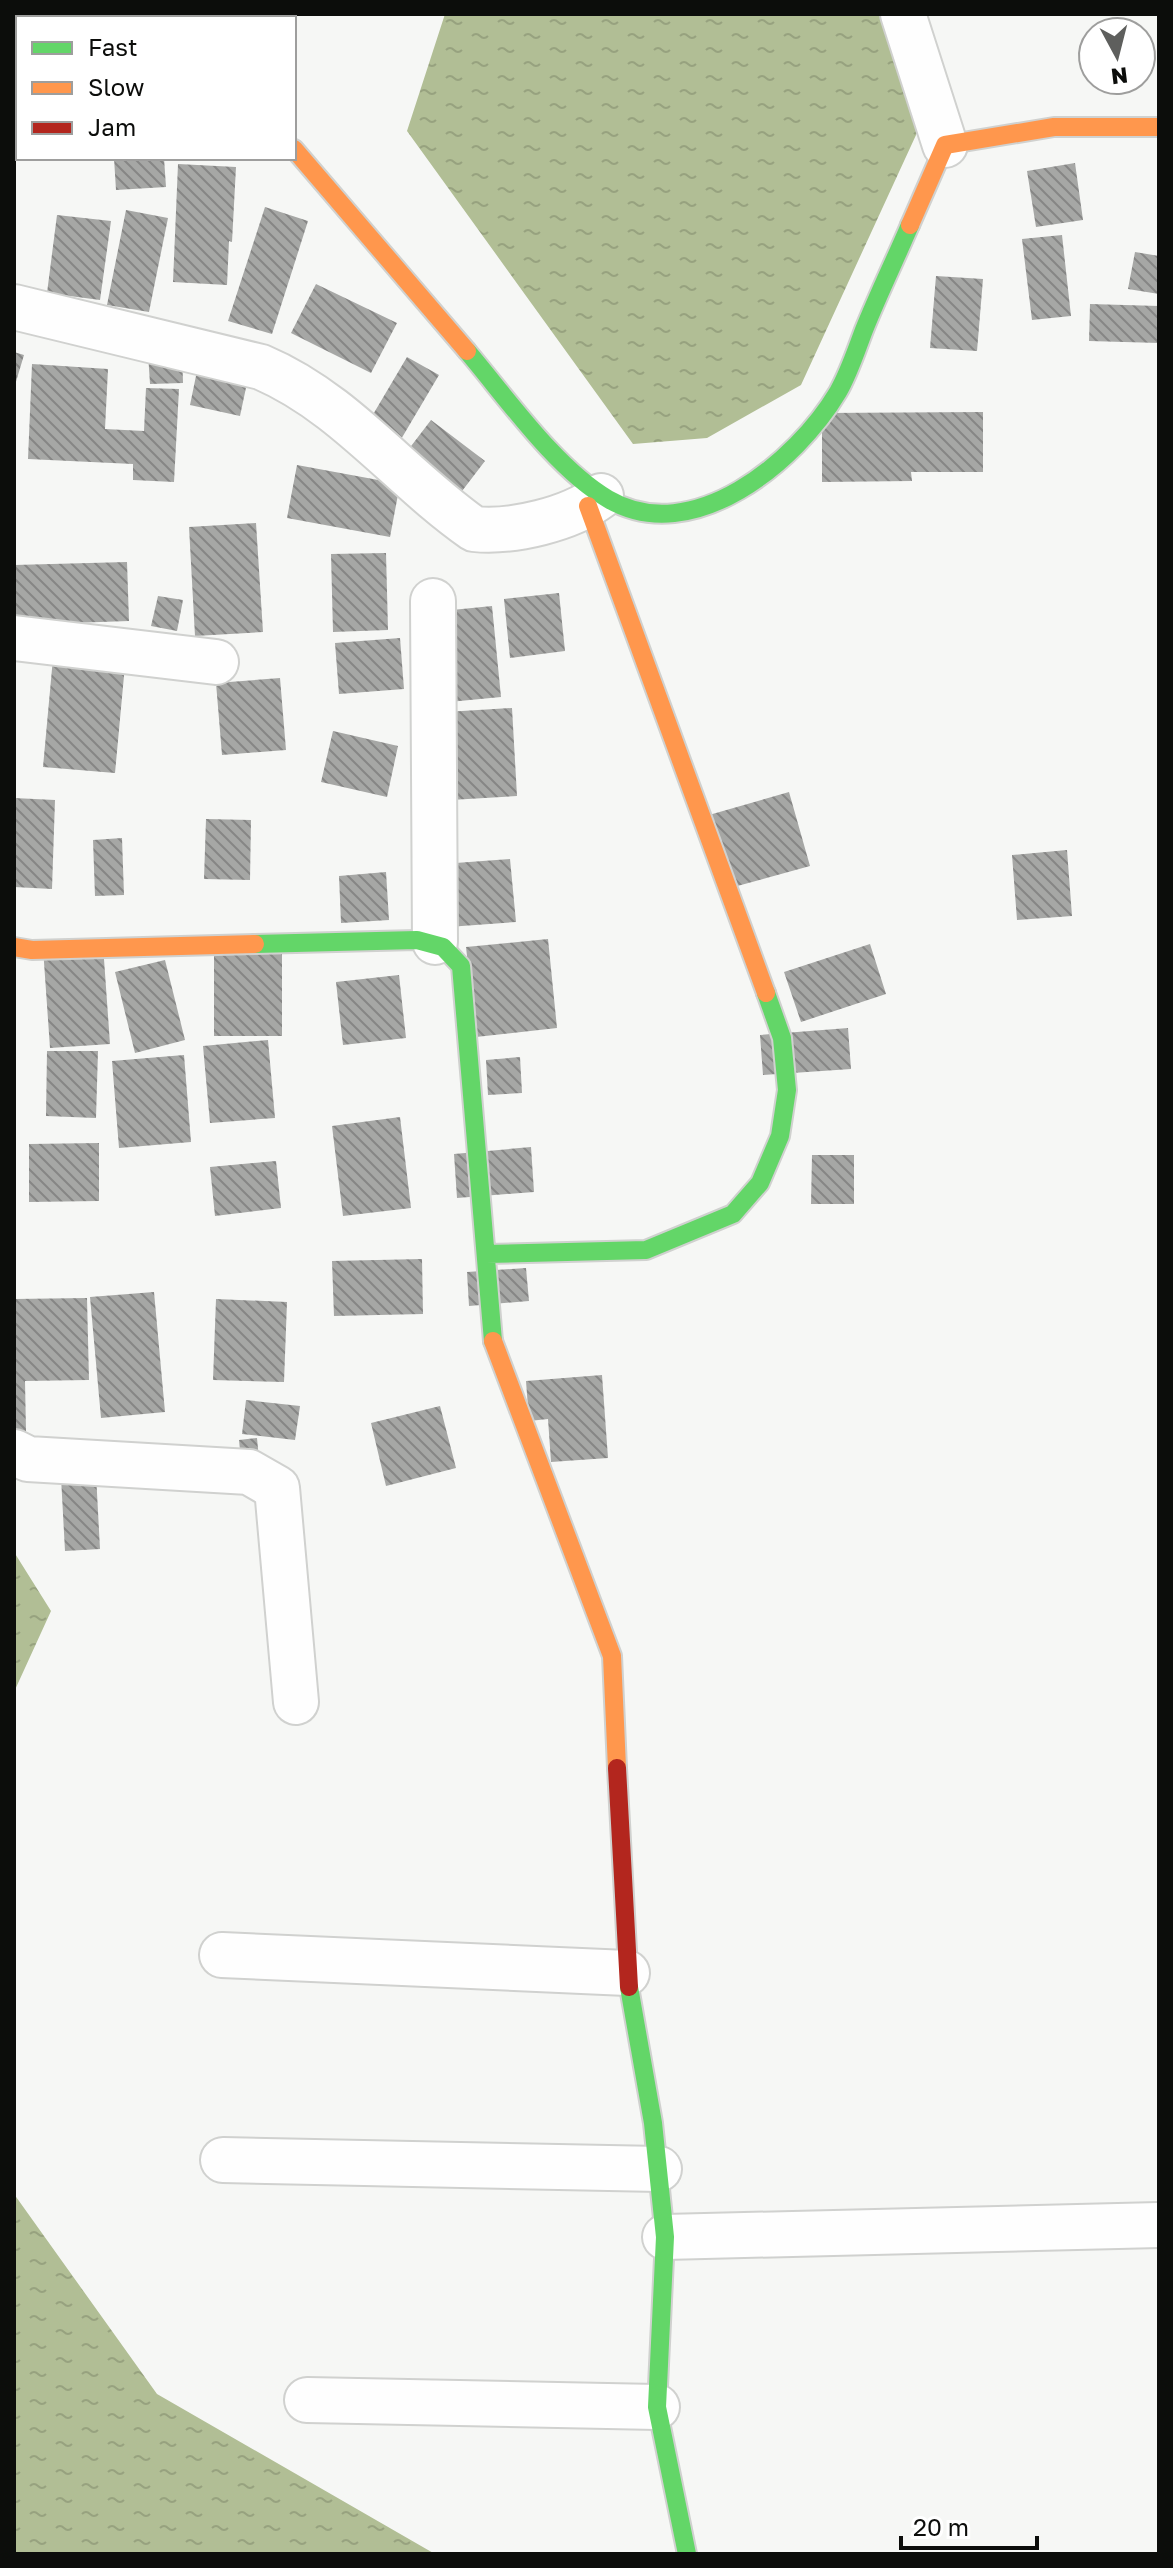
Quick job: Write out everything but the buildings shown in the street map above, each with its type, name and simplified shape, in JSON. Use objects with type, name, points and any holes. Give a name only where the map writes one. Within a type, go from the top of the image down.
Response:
[{"type":"street","points":[[14,307],[261,367],[293,381],[474,529],[506,530],[594,501],[661,513],[693,510],[731,497],[768,474],[801,441],[834,398],[945,145],[903,14]]},
{"type":"street","points":[[945,145],[1054,127],[1159,127]]},
{"type":"street","points":[[296,151],[594,501],[782,1038],[787,1090],[780,1136],[760,1183],[733,1214],[646,1250],[486,1254]]},
{"type":"street","points":[[433,601],[435,942]]},
{"type":"street","points":[[14,638],[216,662]]},
{"type":"street","points":[[14,947],[32,950],[435,942],[447,948],[461,966],[493,1341],[612,1656],[627,1973],[659,2169],[665,2237],[657,2407],[687,2554]]},
{"type":"street","points":[[14,1452],[28,1459],[249,1472],[277,1488],[296,1702]]},
{"type":"street","points":[[222,1955],[627,1973]]},
{"type":"street","points":[[223,2160],[659,2169]]},
{"type":"street","points":[[665,2237],[1159,2225]]},
{"type":"street","points":[[307,2400],[657,2407]]},
{"type":"water","points":[[445,14],[882,14],[922,122],[801,385],[707,438],[633,444],[407,131]]},
{"type":"water","points":[[14,1552],[51,1611],[14,1692]]},
{"type":"water","points":[[14,2194],[157,2394],[435,2554],[18,2554],[14,2551]]},
{"type":"traffic: fast","points":[[467,351],[551,451],[608,499],[641,512],[674,513],[707,505],[740,490],[770,469],[797,445],[820,418],[846,377],[910,225]]},
{"type":"traffic: fast","points":[[255,944],[417,940],[443,947],[461,966],[493,1341]]},
{"type":"traffic: fast","points":[[486,1254],[646,1250],[733,1214],[760,1183],[780,1136],[787,1090],[782,1038],[766,993]]},
{"type":"traffic: fast","points":[[629,1987],[653,2123],[665,2237],[657,2407],[687,2554]]},
{"type":"traffic: slow","points":[[910,225],[945,145],[1054,127],[1159,127]]},
{"type":"traffic: slow","points":[[296,151],[467,351]]},
{"type":"traffic: slow","points":[[588,506],[766,993]]},
{"type":"traffic: slow","points":[[14,947],[32,950],[255,944]]},
{"type":"traffic: slow","points":[[493,1341],[612,1656],[617,1768]]},
{"type":"traffic: jam","points":[[617,1768],[629,1987]]}]
